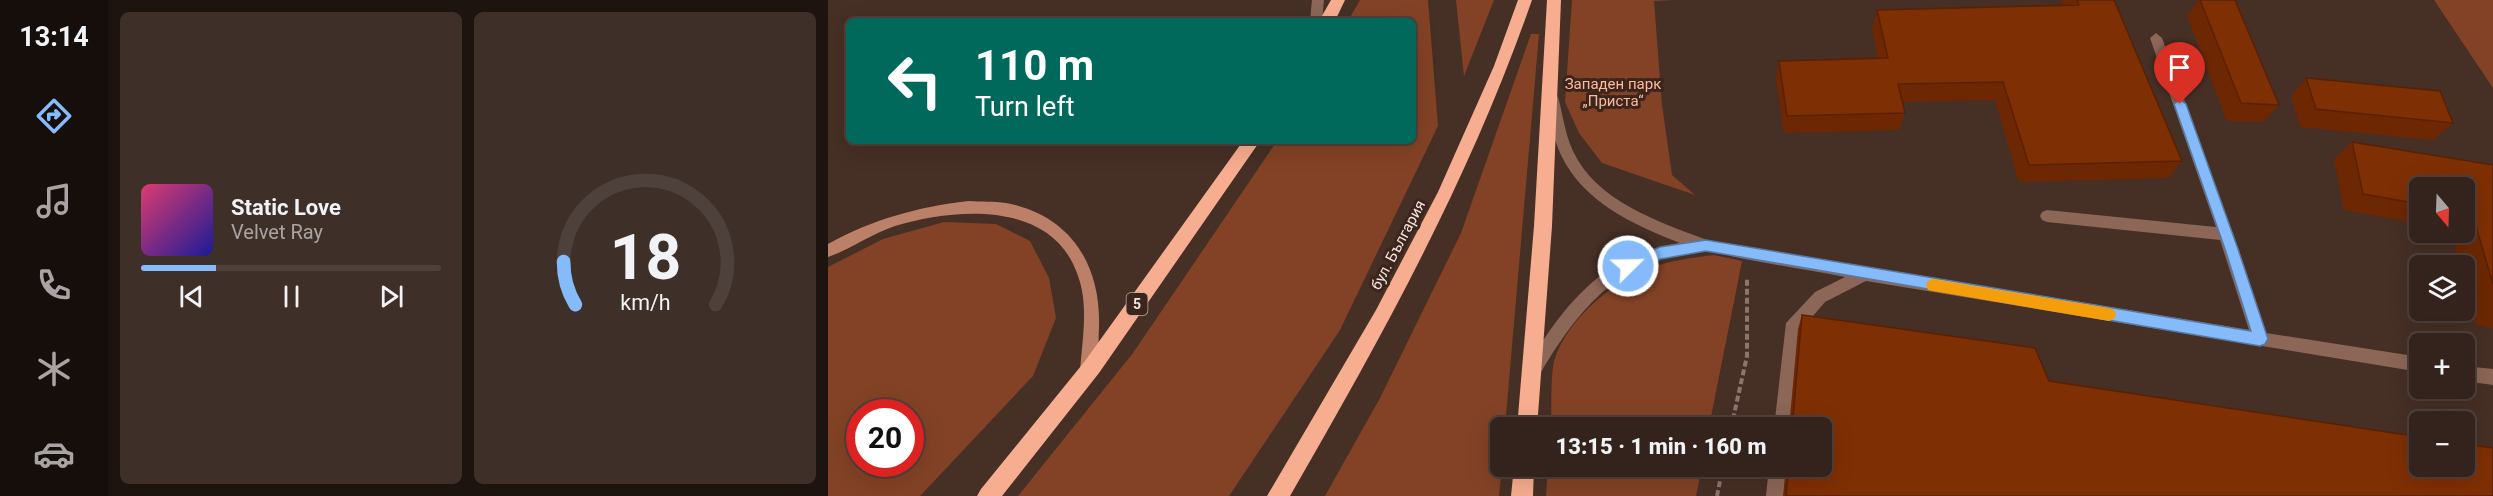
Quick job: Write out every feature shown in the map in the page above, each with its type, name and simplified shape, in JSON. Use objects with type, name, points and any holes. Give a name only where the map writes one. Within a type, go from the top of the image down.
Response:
[{"type":"highway","points":[[1329,18],[1338,0]]},
{"type":"highway","name":"бул. България","points":[[1278,496],[1361,356],[1446,198],[1504,63],[1525,0]]},
{"type":"highway","points":[[1528,417],[1543,226],[1554,0]]},
{"type":"highway","name":"5","points":[[988,496],[1088,372],[1250,144]]},
{"type":"highway","points":[[1522,496],[1523,477]]},
{"type":"main road","points":[[828,251],[881,225],[939,209],[993,207],[1038,218],[1065,238],[1085,272],[1092,318],[1088,372]]},
{"type":"street","points":[[1316,18],[1318,0]]},
{"type":"street","points":[[2156,38],[2226,234],[2260,339]]},
{"type":"street","points":[[1549,90],[1571,162],[1587,180],[1606,198],[1630,213],[1659,228],[1706,246],[2409,363]]},
{"type":"street","points":[[2046,216],[2226,234]]},
{"type":"street","points":[[1531,374],[1558,328],[1578,303],[1601,283],[1628,266],[1660,253],[1706,246]]},
{"type":"street","points":[[1783,417],[1792,328],[1820,297],[1865,274]]},
{"type":"street","points":[[2475,375],[2493,377]]},
{"type":"street","points":[[1775,496],[1777,477]]},
{"type":"path","points":[[1733,417],[1747,356],[1747,253]]},
{"type":"path","points":[[1717,496],[1721,477]]},
{"type":"green space","points":[[1360,0],[1428,0],[1438,126],[1340,330],[1229,496],[1018,496],[1133,353],[1275,144],[1416,144],[1416,18],[1350,18]]},
{"type":"green space","points":[[1456,0],[1494,0],[1464,76]]},
{"type":"green space","name":"Западен парк „Приста“","points":[[1572,0],[1674,0],[1654,1],[1662,105],[1672,175],[1695,195],[1602,163],[1579,133],[1565,102]]},
{"type":"green space","points":[[2434,0],[2493,0],[2493,88]]},
{"type":"green space","points":[[1531,34],[1539,34],[1506,417],[1490,417],[1490,477],[1501,477],[1499,496],[1325,496],[1380,398],[1461,233]]},
{"type":"green space","points":[[944,222],[996,224],[1030,241],[1049,278],[1056,318],[1033,376],[920,496],[828,496],[828,267],[883,239]]},
{"type":"green space","points":[[1714,255],[1742,261],[1711,417],[1551,417],[1553,365],[1570,329],[1594,303],[1622,282],[1651,268]]},
{"type":"green space","points":[[1547,477],[1700,477],[1696,496],[1546,496]]},
{"type":"building","points":[[2077,0],[2114,0],[2182,161],[2029,165],[2003,82],[1898,84],[1905,113],[1787,116],[1779,61],[1888,58],[1877,10],[2079,5]]},
{"type":"building","points":[[2200,0],[2235,0],[2279,105],[2241,103]]},
{"type":"building","points":[[2306,78],[2440,91],[2453,123],[2316,109]]},
{"type":"building","points":[[2352,142],[2493,165],[2493,284],[2475,223],[2475,177],[2409,177],[2409,202],[2363,194]]},
{"type":"building","points":[[1802,315],[2035,348],[2049,381],[2409,435],[2409,477],[2475,477],[2475,446],[2493,448],[2493,496],[1786,496],[1788,477],[1832,477],[1832,417],[1793,417]]},
{"type":"slow traffic","points":[[1933,285],[2109,314]]},
{"type":"route","points":[[1628,266],[1660,253],[1706,246],[2260,339],[2180,104]]}]
